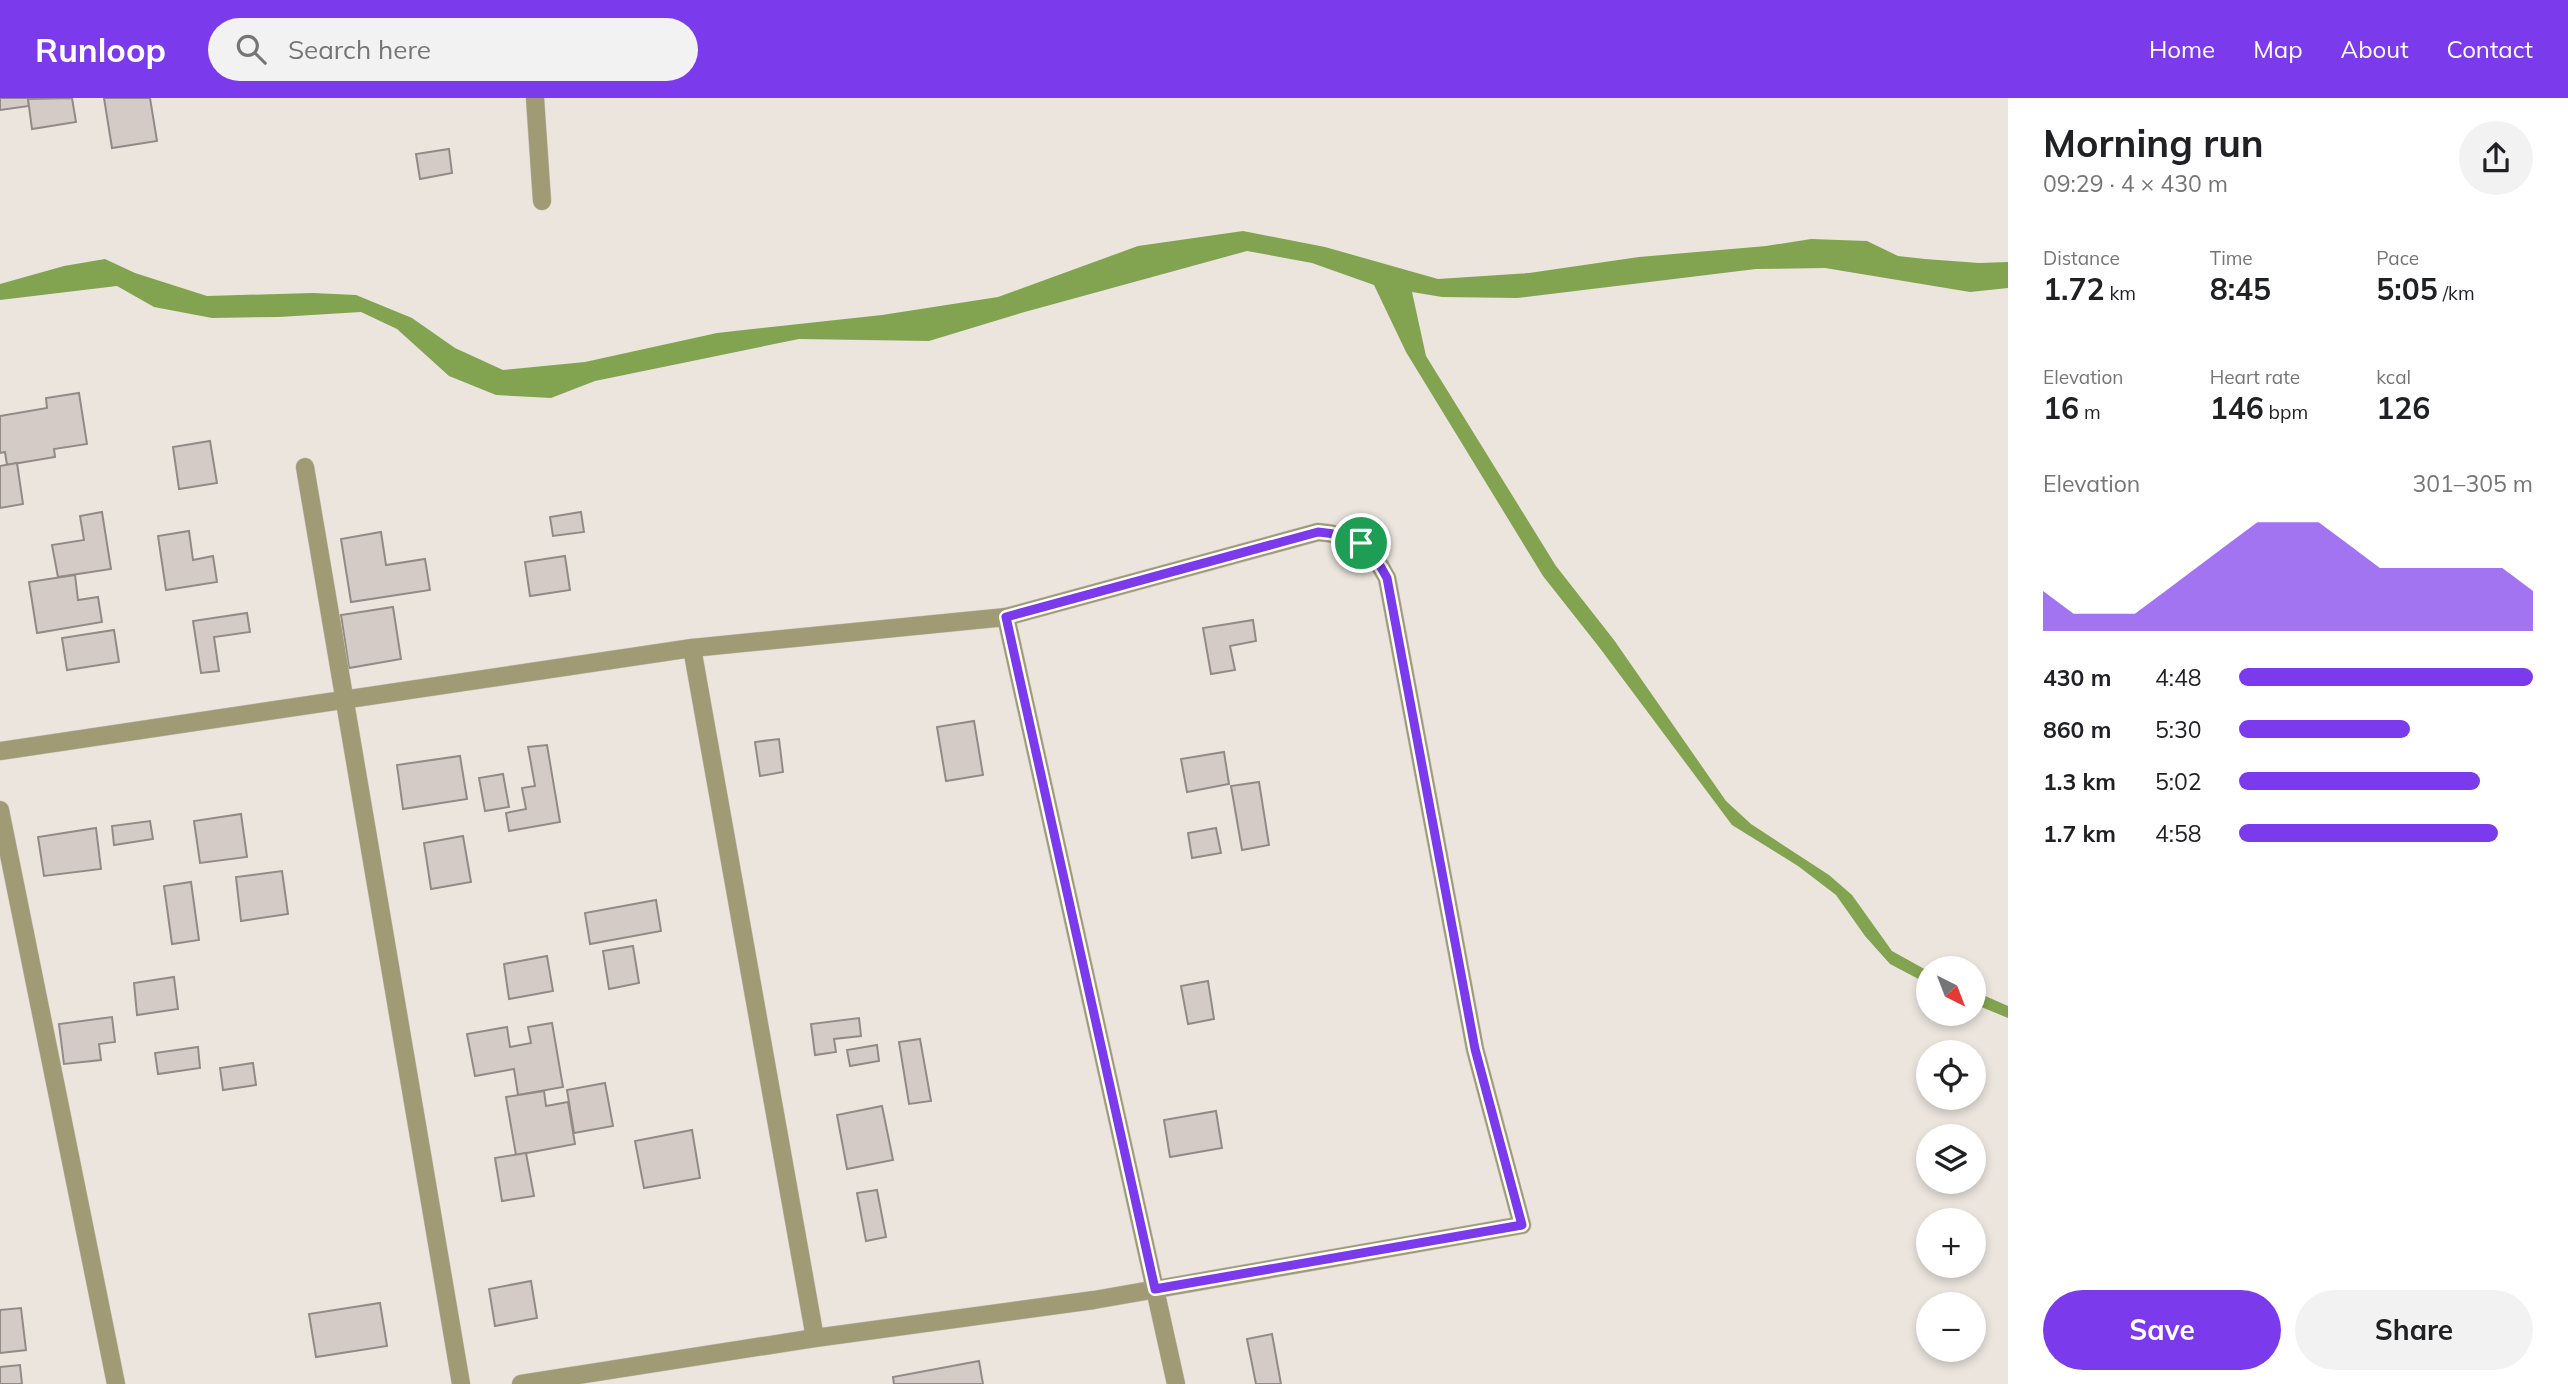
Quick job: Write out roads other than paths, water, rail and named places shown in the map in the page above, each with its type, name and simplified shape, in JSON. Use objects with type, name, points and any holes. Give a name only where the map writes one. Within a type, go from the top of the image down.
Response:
[{"type":"street","points":[[535,98],[542,201]]},
{"type":"street","points":[[305,467],[461,1384]]},
{"type":"street","points":[[0,751],[692,648],[1006,617],[1318,532],[1334,533],[1361,543],[1372,553],[1387,578],[1475,1049],[1522,1225],[1094,1300],[815,1338],[521,1384]]},
{"type":"street","points":[[1006,617],[1176,1384]]},
{"type":"street","points":[[692,648],[815,1338]]},
{"type":"street","points":[[0,810],[116,1384]]}]
